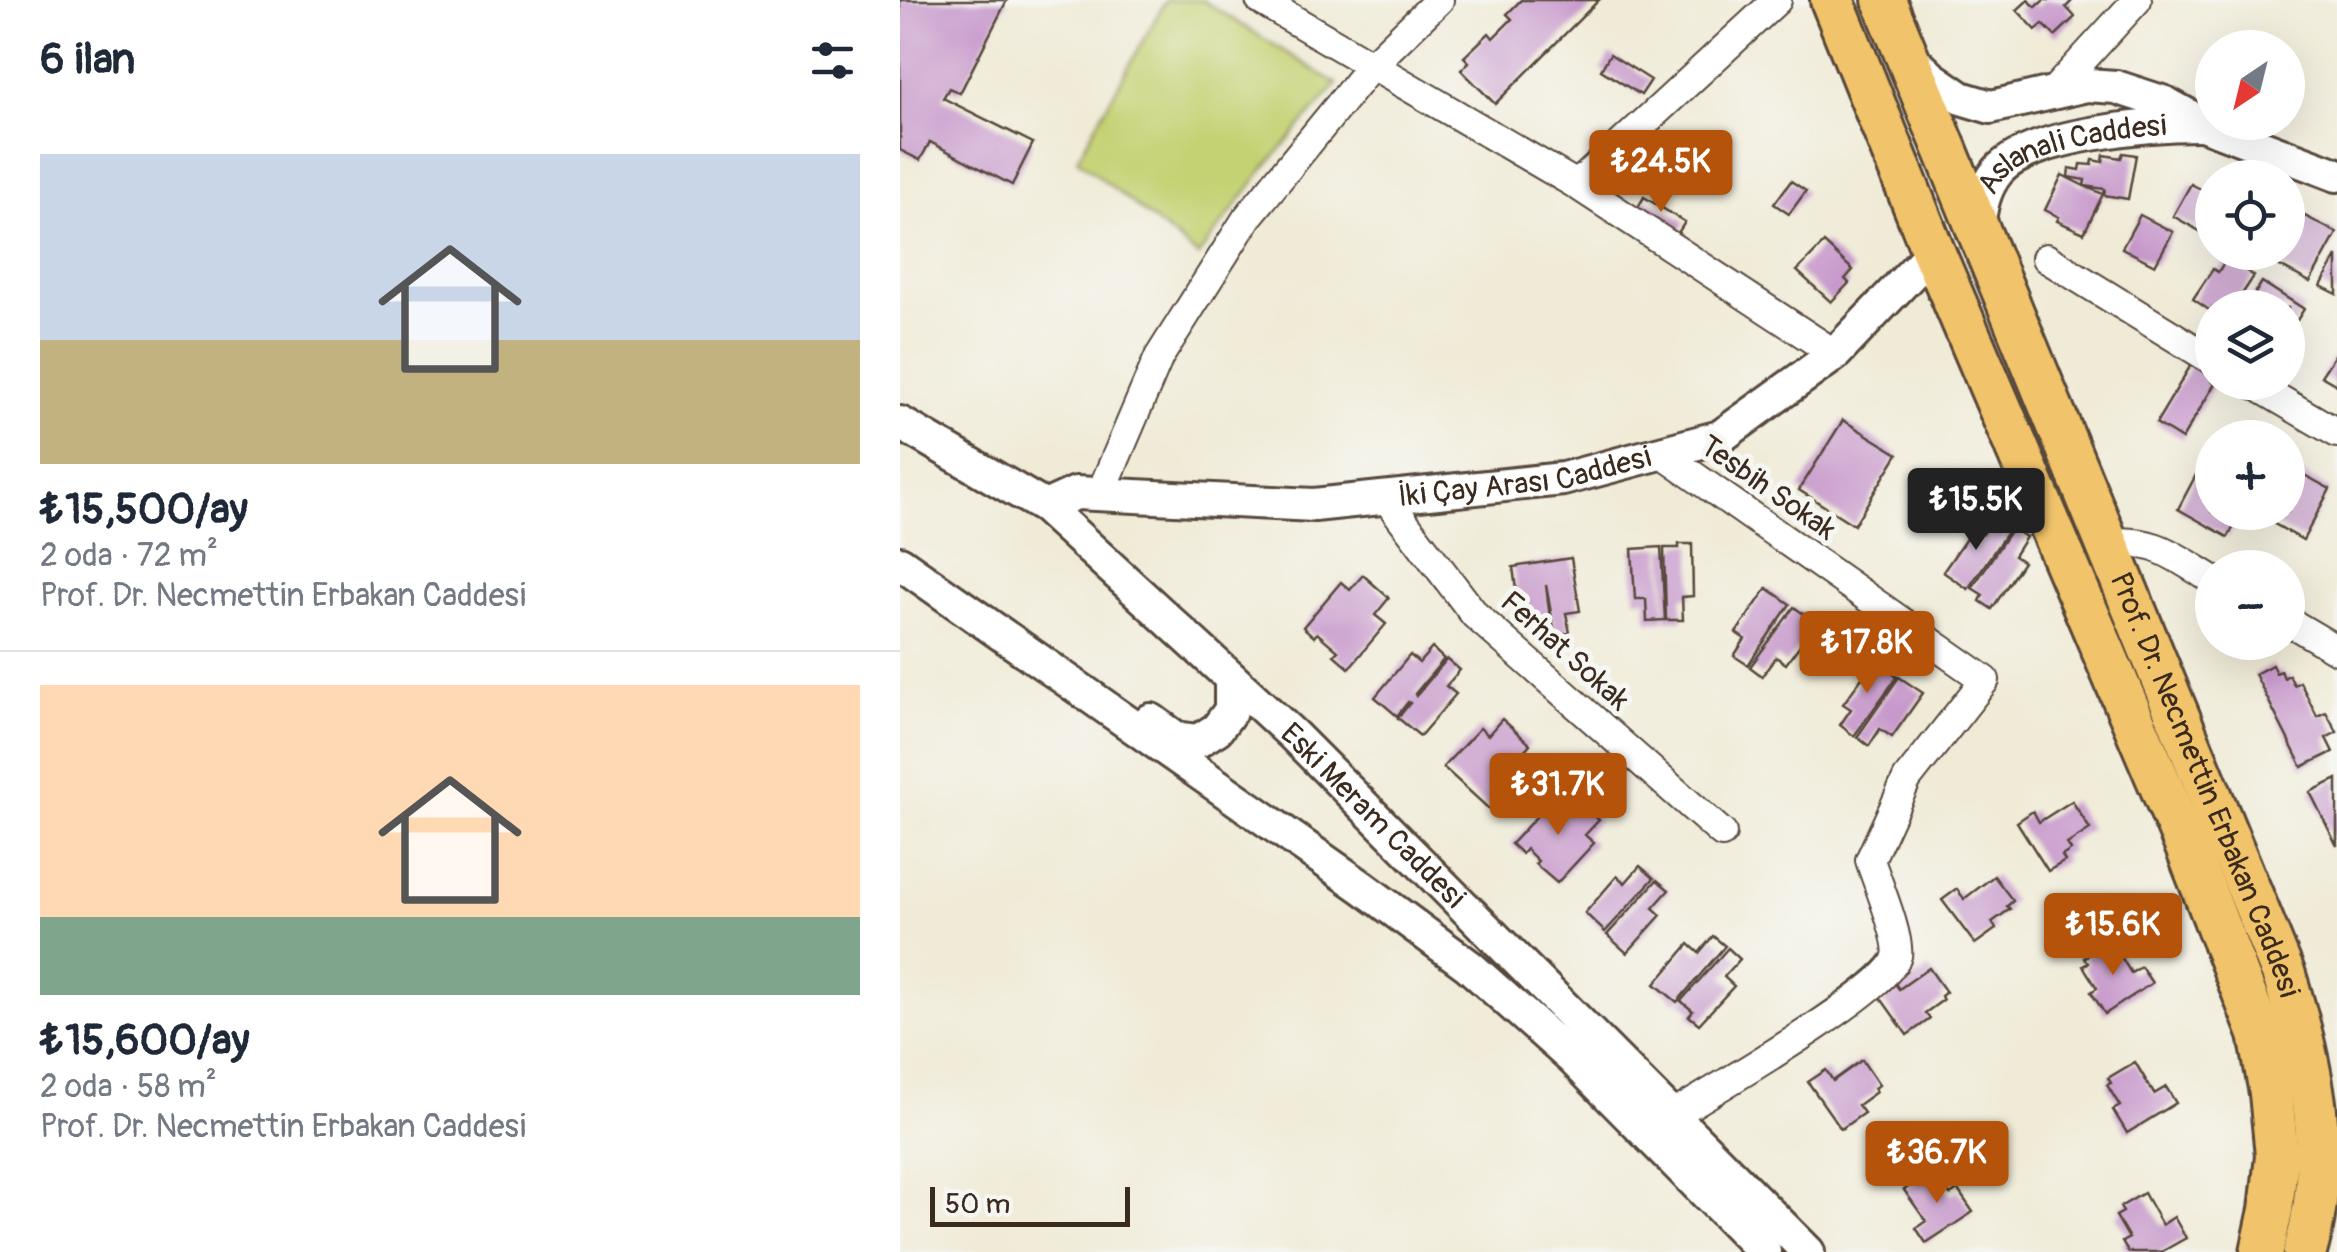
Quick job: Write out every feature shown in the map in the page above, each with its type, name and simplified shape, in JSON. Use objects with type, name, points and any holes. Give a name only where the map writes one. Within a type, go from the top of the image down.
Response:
[{"type":"main road","name":"Prof. Dr. Necmettin Erbakan Caddesi","points":[[1832,0],[1933,251],[2187,847],[2260,1034],[2271,1093],[2276,1156],[2262,1252]]},
{"type":"main road","name":"Prof. Dr. Necmettin Erbakan Caddesi","points":[[1884,0],[2284,975],[2303,1038],[2317,1129],[2316,1182],[2305,1252]]},
{"type":"street","points":[[1260,0],[1576,185],[1834,354]]},
{"type":"street","points":[[1100,495],[1159,358],[1247,218],[1372,66],[1439,0]]},
{"type":"street","points":[[1576,185],[1777,0]]},
{"type":"street","points":[[2053,92],[2137,0]]},
{"type":"street","name":"Aslanali Caddesi","points":[[1906,54],[1961,98],[1991,106],[2086,85],[2116,87],[2165,103],[2195,119]]},
{"type":"street","name":"Aslanali Caddesi","points":[[1978,230],[1980,207],[1988,186],[2000,169],[2025,152],[2112,130],[2195,124]]},
{"type":"street","name":"Aslanali Caddesi","points":[[2247,140],[2337,174]]},
{"type":"street","name":"İki Çay Arası Caddesi","points":[[1045,507],[1076,494],[1314,505],[1386,498],[1563,479],[1720,438],[1834,354],[1933,251]]},
{"type":"street","points":[[2046,258],[2195,350]]},
{"type":"street","points":[[2281,400],[2337,433]]},
{"type":"street","name":"Eski Meram Caddesi","points":[[900,422],[1045,507],[1307,749],[1808,1252]]},
{"type":"street","name":"Tesbih Sokak","points":[[1661,453],[1985,680],[1907,779],[1870,860],[1896,938],[1898,956],[1890,970],[1850,1004],[1674,1115]]},
{"type":"street","name":"Ferhat Sokak","points":[[1386,498],[1476,615],[1722,833]]},
{"type":"street","points":[[2107,543],[2147,543],[2195,570]]},
{"type":"street","points":[[908,568],[994,609],[1176,738],[1198,741],[1217,729],[1230,710],[1231,678]]},
{"type":"street","name":"Eski Meram Caddesi","points":[[908,568],[1470,966],[1572,1058],[1764,1252]]},
{"type":"street","points":[[2305,632],[2337,650]]},
{"type":"green space","points":[[1166,0],[1202,0],[1337,84],[1262,171],[1198,256],[1077,159]]},
{"type":"building","points":[[900,0],[1007,0],[960,93],[949,88],[943,98],[1033,143],[1012,185],[930,142],[920,160],[900,150]]},
{"type":"building","points":[[1521,0],[1599,0],[1495,104],[1461,70],[1469,62],[1464,57],[1489,33],[1493,38],[1512,19],[1507,14]]},
{"type":"building","points":[[2028,0],[2036,7],[2044,0],[2073,0],[2066,7],[2075,17],[2055,36],[2043,24],[2036,30],[2017,10]]},
{"type":"building","points":[[1610,54],[1651,80],[1641,95],[1601,70]]},
{"type":"building","points":[[2123,153],[2136,155],[2128,199],[2104,195],[2105,189],[2085,186],[2103,194],[2084,233],[2057,221],[2059,217],[2045,210],[2062,175],[2084,186],[2085,180],[2068,177],[2069,168],[2080,170],[2081,164],[2103,162],[2104,155],[2121,158]]},
{"type":"building","points":[[1791,181],[1806,191],[1789,214],[1774,204]]},
{"type":"building","points":[[2191,184],[2195,186],[2195,228],[2173,216]]},
{"type":"building","points":[[1644,197],[1685,222],[1678,233],[1637,209]]},
{"type":"building","points":[[2140,215],[2173,232],[2155,265],[2122,248]]},
{"type":"building","points":[[2305,216],[2337,233],[2310,282],[2287,270],[2305,270]]},
{"type":"building","points":[[1824,243],[1853,270],[1845,279],[1849,283],[1831,302],[1797,271]]},
{"type":"building","points":[[2337,256],[2337,294],[2321,286]]},
{"type":"building","points":[[2212,270],[2245,270],[2254,276],[2245,290],[2199,290]]},
{"type":"building","points":[[2262,282],[2274,290],[2257,290]]},
{"type":"building","points":[[2337,352],[2337,385],[2321,376]]},
{"type":"building","points":[[2195,358],[2195,400],[2205,400],[2182,439],[2156,423]]},
{"type":"building","points":[[1843,420],[1898,454],[1854,525],[1799,490]]},
{"type":"building","points":[[2305,475],[2330,489],[2303,540],[2285,530],[2305,530]]},
{"type":"building","points":[[2195,477],[2195,519],[2178,509]]},
{"type":"building","points":[[1994,517],[2010,528],[1968,589],[1943,572],[1974,527],[1983,534]]},
{"type":"building","points":[[2012,528],[2026,537],[2014,556],[2023,562],[1992,609],[1980,601],[1983,595],[1972,588]]},
{"type":"building","points":[[1679,544],[1692,544],[1693,596],[1682,597],[1683,620],[1666,620],[1664,548],[1679,548]]},
{"type":"building","points":[[1661,547],[1665,620],[1647,621],[1646,599],[1635,599],[1632,549]]},
{"type":"building","points":[[1571,558],[1580,611],[1566,613],[1570,633],[1555,635],[1546,585],[1552,635],[1536,637],[1533,618],[1520,620],[1513,567]]},
{"type":"building","points":[[1363,575],[1389,598],[1375,615],[1386,624],[1349,668],[1334,655],[1338,651],[1303,627],[1341,582],[1350,590]]},
{"type":"building","points":[[1767,588],[1790,604],[1748,665],[1734,656],[1745,639],[1736,633]]},
{"type":"building","points":[[1794,607],[1816,623],[1786,664],[1776,657],[1762,676],[1750,667]]},
{"type":"building","points":[[1432,648],[1444,659],[1416,696],[1447,659],[1460,670],[1446,686],[1456,694],[1420,736],[1398,718],[1410,703],[1397,716],[1375,697],[1410,655],[1419,663]]},
{"type":"building","points":[[1875,660],[1897,677],[1854,736],[1840,725],[1851,709],[1843,704]]},
{"type":"building","points":[[2272,665],[2284,678],[2289,675],[2294,685],[2300,682],[2317,716],[2326,712],[2337,732],[2326,738],[2333,752],[2302,767],[2255,674]]},
{"type":"building","points":[[1899,677],[1923,693],[1892,737],[1880,729],[1869,746],[1857,737]]},
{"type":"building","points":[[1502,719],[1530,744],[1515,761],[1526,770],[1489,809],[1443,767],[1480,728],[1488,735]]},
{"type":"building","points":[[2337,779],[2337,846],[2310,792]]},
{"type":"building","points":[[1572,796],[1582,804],[1578,808],[1582,812],[1586,808],[1599,820],[1585,835],[1594,843],[1557,883],[1535,864],[1538,861],[1526,849],[1522,854],[1511,844],[1549,803],[1558,811]]},
{"type":"building","points":[[2072,801],[2090,829],[2067,844],[2071,850],[2062,856],[2065,861],[2048,871],[2017,822],[2033,811],[2039,822]]},
{"type":"building","points":[[1640,866],[1654,878],[1605,932],[1585,913],[1617,876],[1625,883]]},
{"type":"building","points":[[1994,876],[2013,901],[2007,906],[2010,909],[1992,922],[1996,929],[1975,944],[1942,900],[1957,889],[1964,899]]},
{"type":"building","points":[[1657,880],[1669,890],[1653,908],[1661,915],[1627,953],[1607,935]]},
{"type":"building","points":[[1713,936],[1725,946],[1677,1002],[1655,984],[1689,944],[1699,953]]},
{"type":"building","points":[[2111,941],[2131,973],[2141,967],[2152,983],[2105,1014],[2091,992],[2097,988],[2083,966],[2088,963],[2084,958]]},
{"type":"building","points":[[1728,948],[1740,959],[1724,977],[1734,986],[1699,1024],[1689,1016],[1693,1011],[1681,1001]]},
{"type":"building","points":[[1929,968],[1946,992],[1941,996],[1943,1000],[1925,1013],[1930,1019],[1907,1035],[1875,990],[1891,978],[1899,989]]},
{"type":"building","points":[[1862,1060],[1879,1085],[1858,1105],[1864,1113],[1841,1129],[1808,1082],[1826,1070],[1833,1081]]},
{"type":"building","points":[[2135,1062],[2154,1094],[2166,1087],[2176,1103],[2127,1133],[2113,1110],[2120,1106],[2107,1085],[2111,1083],[2108,1078]]},
{"type":"building","points":[[1929,1173],[1933,1178],[1936,1175],[1950,1195],[1958,1190],[1973,1212],[1926,1243],[1916,1228],[1926,1221],[1904,1190]]},
{"type":"building","points":[[2144,1193],[2162,1225],[2174,1217],[2186,1238],[2161,1252],[2128,1252],[2122,1242],[2129,1238],[2116,1216],[2123,1212],[2120,1207]]}]
